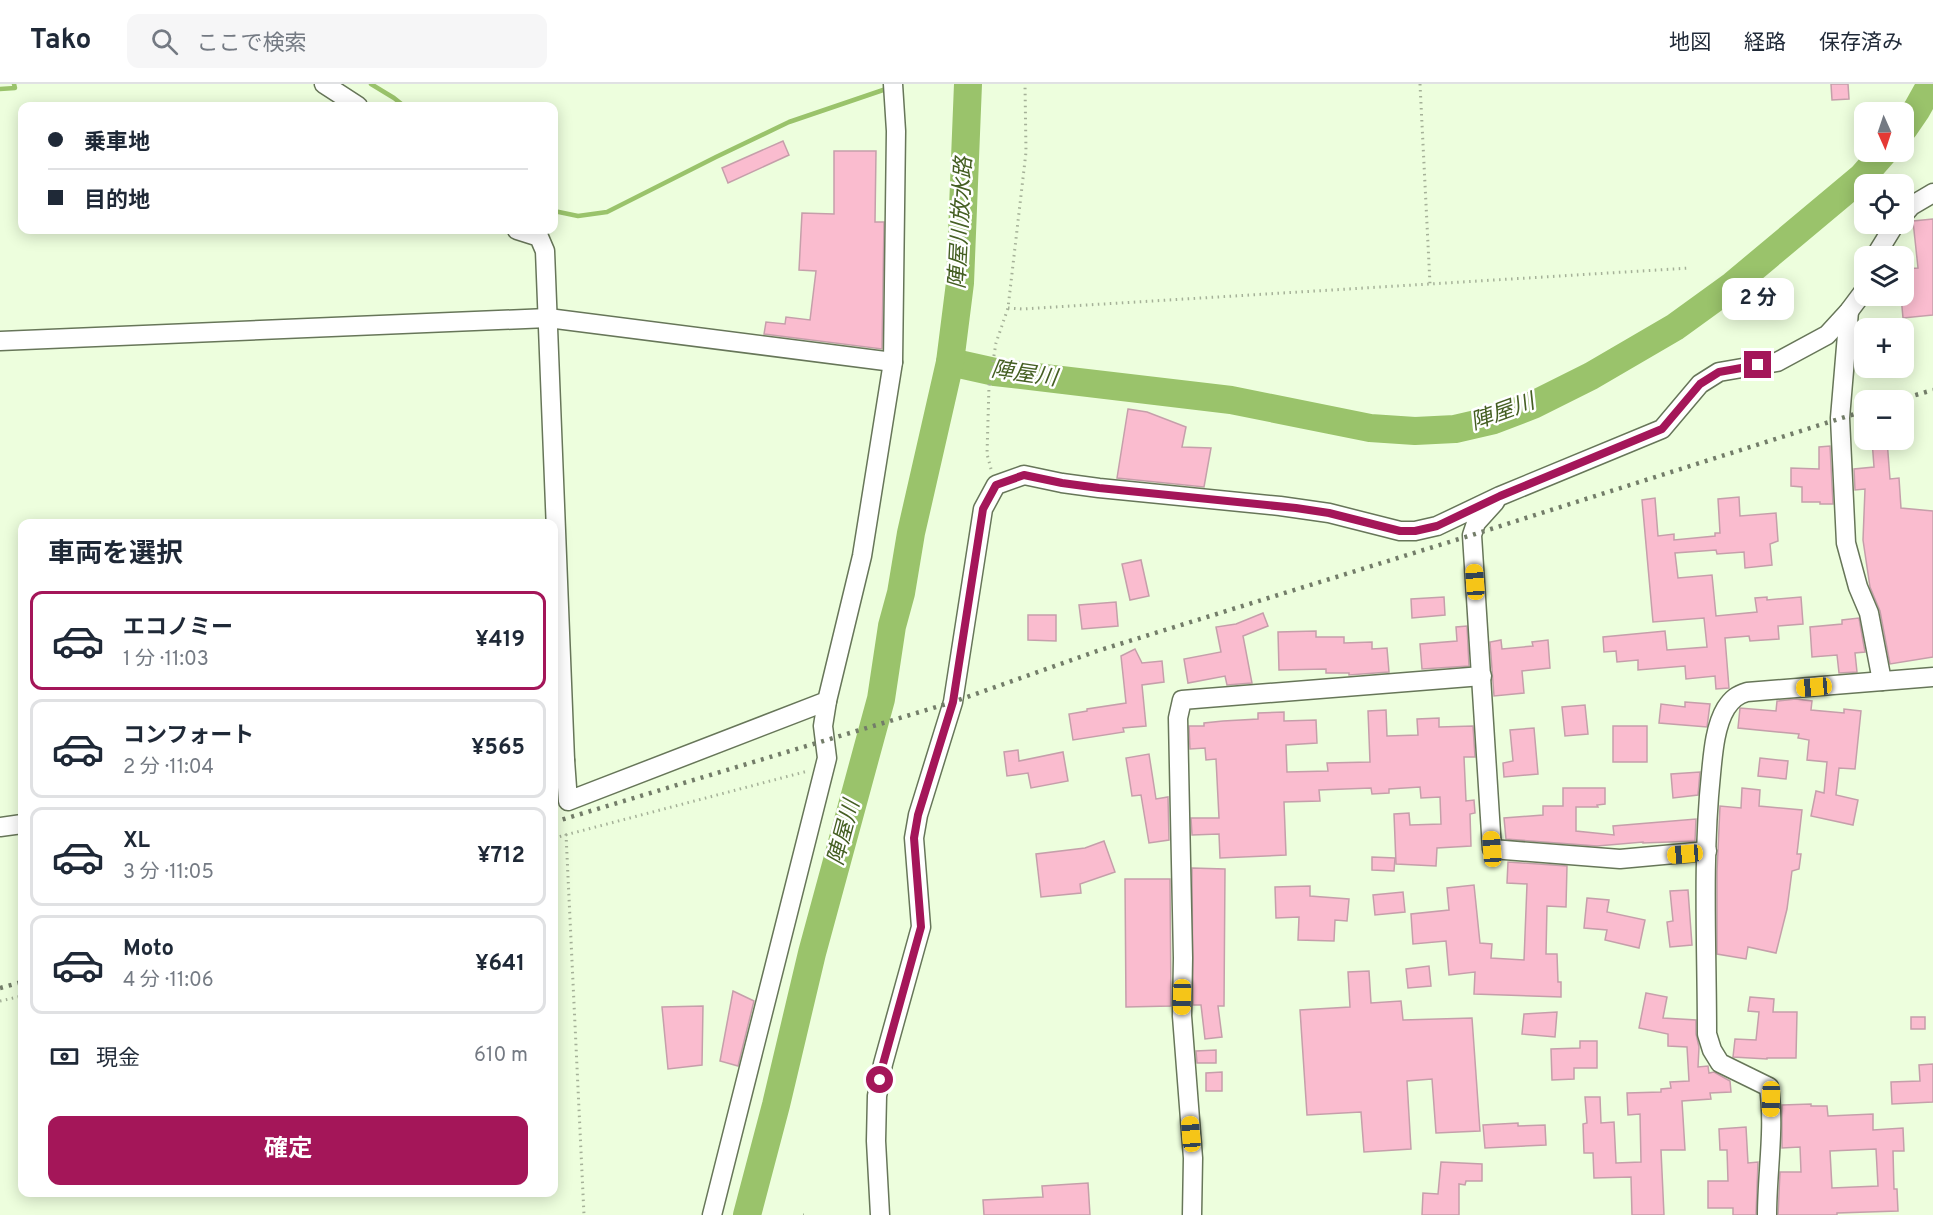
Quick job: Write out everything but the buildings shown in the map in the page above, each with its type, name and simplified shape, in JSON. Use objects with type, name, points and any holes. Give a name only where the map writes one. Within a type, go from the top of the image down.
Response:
[{"type":"street","points":[[324,84],[352,102]]},
{"type":"street","points":[[712,1215],[824,767],[826,758],[823,726],[827,701],[862,556],[893,362],[896,131],[894,84]]},
{"type":"street","points":[[1914,204],[1933,193]]},
{"type":"street","points":[[530,234],[539,237],[544,251],[553,519]]},
{"type":"street","points":[[880,1215],[876,1140],[877,1096],[883,1064],[921,927],[914,838],[918,815],[953,702],[983,509],[996,485],[1024,475],[1099,488],[1329,513],[1400,531],[1415,531],[1437,526],[1500,496],[1662,429],[1700,384],[1719,372],[1777,362],[1827,335],[1854,304]]},
{"type":"street","points":[[1849,311],[1840,418],[1846,543],[1858,587],[1869,613],[1882,681]]},
{"type":"street","points":[[0,341],[548,318],[893,362]]},
{"type":"street","points":[[1500,496],[1476,523],[1472,535],[1492,849],[1620,859],[1707,851]]},
{"type":"street","points":[[1192,1215],[1193,1158],[1182,1016],[1178,718],[1182,700],[1482,676]]},
{"type":"street","points":[[1767,1215],[1771,1099],[1769,1087],[1720,1063],[1712,1050],[1707,1034],[1708,803],[1712,759],[1722,718],[1725,709],[1736,696],[1747,692],[1933,676]]},
{"type":"street","points":[[558,721],[559,761],[568,801],[827,701]]},
{"type":"street","points":[[0,827],[18,825]]},
{"type":"path","points":[[996,485],[987,454],[989,386],[996,343],[1008,308],[1026,152],[1025,84]]},
{"type":"path","points":[[1420,84],[1430,284]]},
{"type":"path","points":[[1008,308],[1022,309],[1690,268]]},
{"type":"path","points":[[558,837],[824,767]]},
{"type":"path","points":[[566,834],[584,1215]]},
{"type":"path","points":[[0,1001],[18,997]]},
{"type":"waterway","points":[[0,89],[15,88],[14,84]]},
{"type":"waterway","points":[[371,84],[399,102]]},
{"type":"waterway","name":"陣屋川","points":[[747,1215],[812,953],[881,699],[892,626],[901,593],[911,533],[950,362],[960,283],[968,84]]},
{"type":"waterway","name":"陣屋川","points":[[1914,113],[1931,84]]},
{"type":"waterway","points":[[558,212],[578,216],[607,212],[789,122],[889,88]]},
{"type":"waterway","name":"陣屋川","points":[[950,362],[995,372],[1231,400],[1370,428],[1415,431],[1455,429],[1494,420],[1533,405],[1591,376],[1675,327],[1733,285],[1862,177],[1875,162]]},
{"type":"railway","points":[[1914,395],[1933,390]]},
{"type":"railway","points":[[558,821],[953,702],[1097,651],[1854,414]]},
{"type":"railway","points":[[0,988],[18,983]]},
{"type":"route","points":[[880,1080],[921,927],[914,838],[918,815],[953,702],[983,509],[996,485],[1024,475],[1099,488],[1296,508],[1329,513],[1400,531],[1415,531],[1437,526],[1500,496],[1662,429],[1700,384],[1719,372],[1758,365]]},
{"type":"water label","name":"陣屋川放水路","points":[[962,223]]}]
